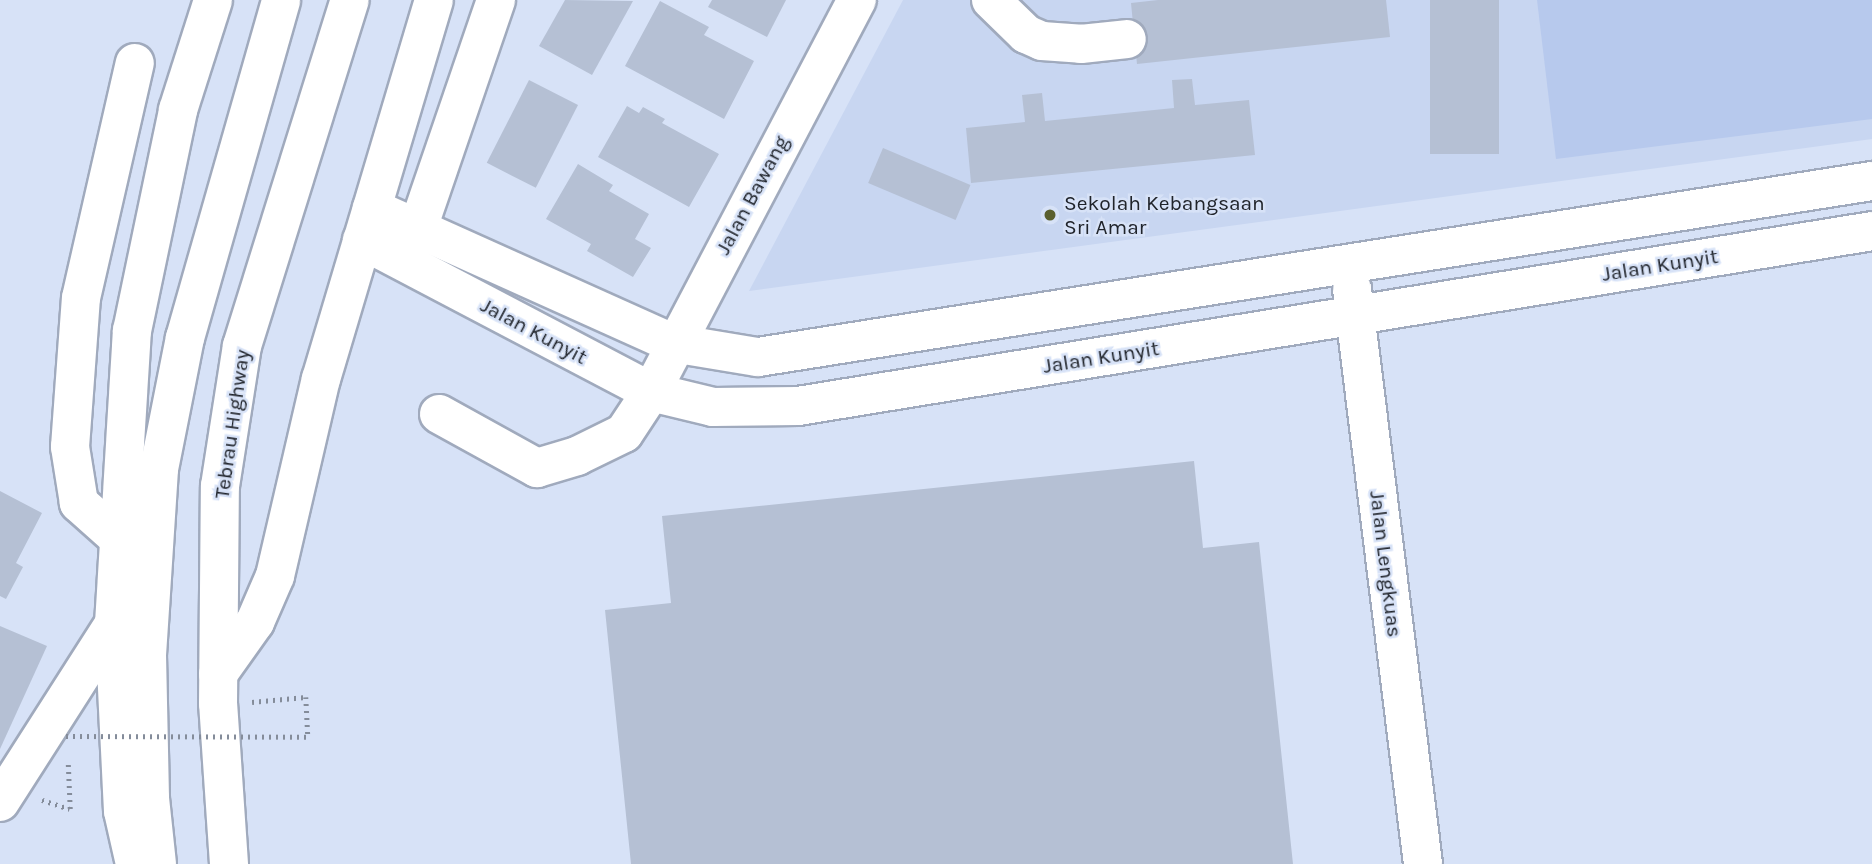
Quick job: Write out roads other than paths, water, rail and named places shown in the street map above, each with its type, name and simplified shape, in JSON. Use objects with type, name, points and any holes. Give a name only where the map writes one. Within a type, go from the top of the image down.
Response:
[{"type":"main road","points":[[157,864],[132,623],[116,536],[132,331],[178,110],[213,0]]},
{"type":"main road","points":[[135,864],[123,811],[132,623],[185,338],[281,0]]},
{"type":"main road","name":"Tebrau Highway","points":[[229,864],[218,689],[220,486],[242,346],[350,0]]},
{"type":"main road","points":[[218,689],[255,622],[275,576],[321,379],[434,0]]},
{"type":"main road","points":[[418,228],[496,0]]},
{"type":"main road","name":"Jalan Bawang","points":[[439,414],[537,468],[577,456],[624,433],[651,392],[673,343],[857,0]]},
{"type":"main road","points":[[991,0],[1026,34],[1042,41],[1081,44],[1127,38]]},
{"type":"main road","points":[[116,536],[79,503],[70,447],[81,298],[135,62]]},
{"type":"main road","name":"Jalan Kunyit","points":[[367,224],[418,228],[673,343],[758,357],[1872,181]]},
{"type":"main road","name":"Jalan Kunyit","points":[[367,224],[651,392],[713,407],[798,406],[1872,231]]},
{"type":"main road","name":"Jalan Lengkuas","points":[[1349,264],[1423,864]]},
{"type":"main road","points":[[4,786],[132,623]]},
{"type":"place","name":"Sekolah Kebangsaan Sri Amar","points":[[1050,215]]}]
